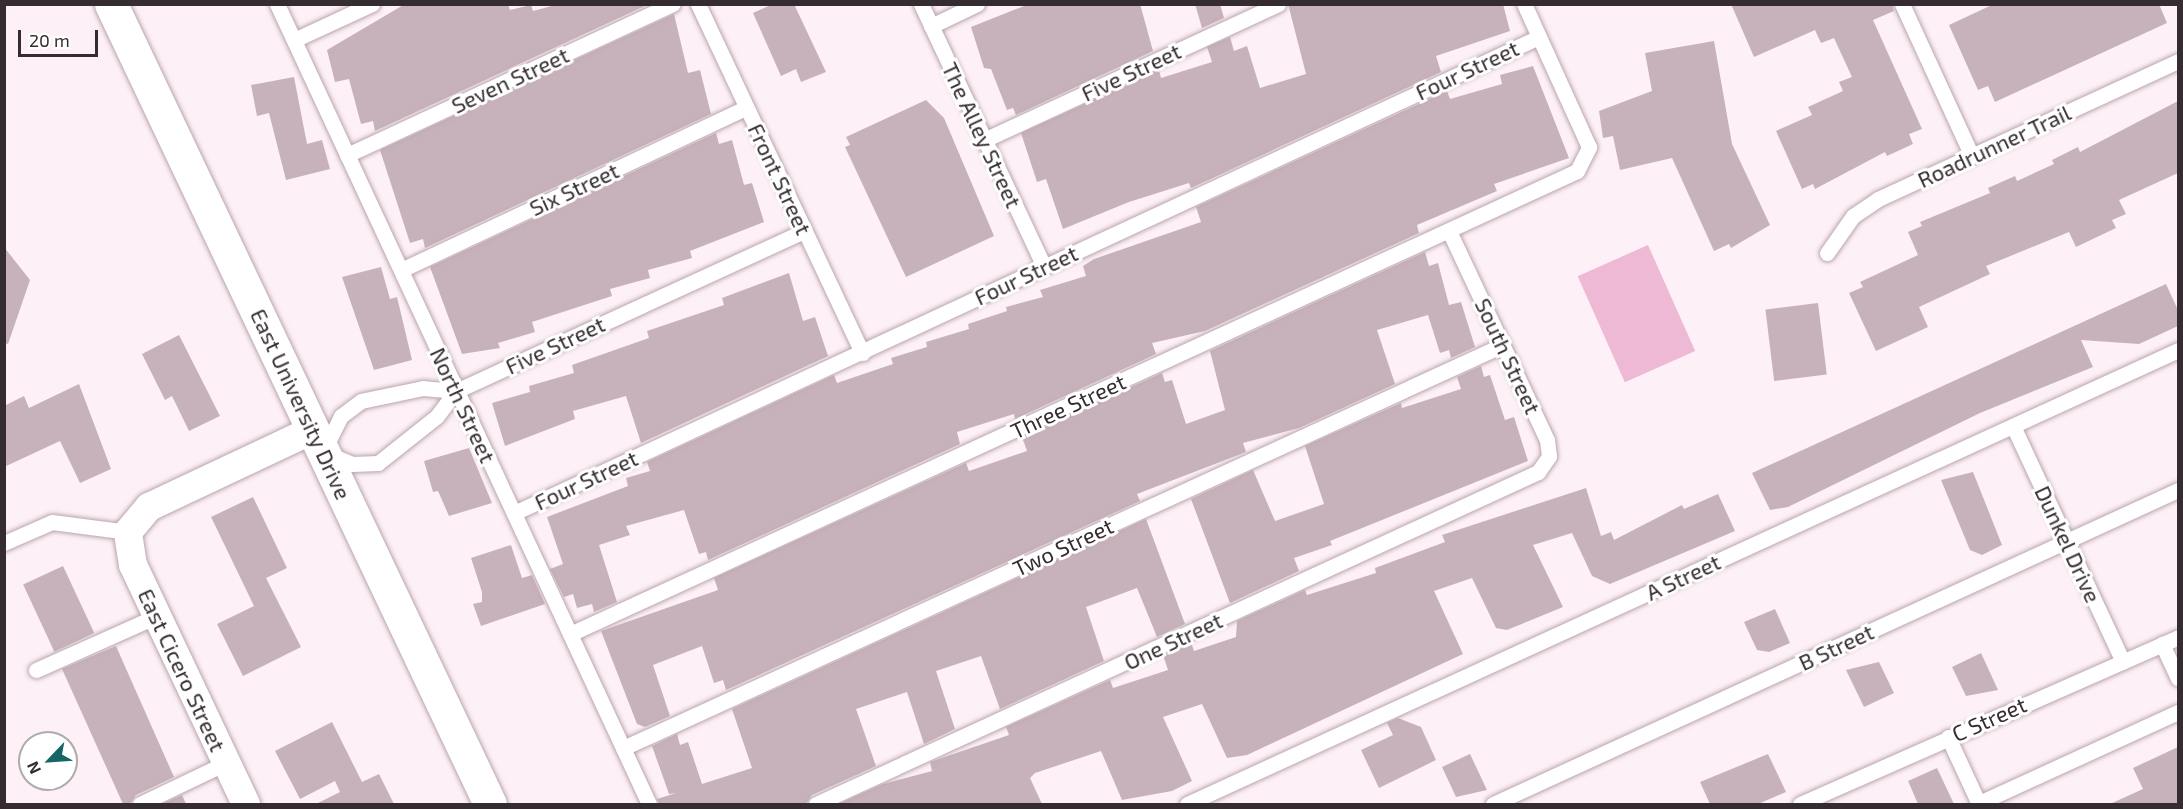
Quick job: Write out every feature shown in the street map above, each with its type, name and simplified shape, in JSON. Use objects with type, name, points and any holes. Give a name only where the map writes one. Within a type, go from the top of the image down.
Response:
[{"type":"main road","name":"East University Drive","points":[[111,4],[489,804]]},
{"type":"street","points":[[128,532],[149,507],[318,441]]},
{"type":"street","name":"East Cicero Street","points":[[128,532],[133,565],[246,804]]},
{"type":"lane","name":"North Street","points":[[277,4],[649,804]]},
{"type":"lane","points":[[294,40],[372,4]]},
{"type":"lane","name":"Seven Street","points":[[347,155],[673,4]]},
{"type":"lane","name":"Front Street","points":[[698,4],[862,353]]},
{"type":"lane","name":"The Alley Street","points":[[921,4],[1044,266]]},
{"type":"lane","points":[[931,26],[977,4]]},
{"type":"lane","name":"Five Street","points":[[984,140],[1278,4]]},
{"type":"lane","points":[[1524,4],[1539,37]]},
{"type":"lane","points":[[1902,4],[1972,156]]},
{"type":"lane","name":"Three Street","points":[[570,634],[1567,177],[1585,165],[1588,147],[1539,37]]},
{"type":"lane","name":"Four Street","points":[[514,513],[1539,37]]},
{"type":"lane","name":"Roadrunner Trail","points":[[1827,253],[1865,207],[2178,61]]},
{"type":"lane","name":"Six Street","points":[[400,270],[746,108]]},
{"type":"lane","name":"Five Street","points":[[318,441],[352,464],[387,458],[437,416],[456,391],[804,231]]},
{"type":"lane","name":"South Street","points":[[1449,231],[1549,449],[1545,465],[1530,477]]},
{"type":"lane","name":"Two Street","points":[[623,748],[1503,345]]},
{"type":"lane","name":"A Street","points":[[1187,804],[2178,350]]},
{"type":"lane","points":[[318,441],[341,416],[362,401],[423,388],[456,391]]},
{"type":"lane","name":"Dunkel Drive","points":[[2013,426],[2123,662]]},
{"type":"lane","name":"One Street","points":[[816,804],[1530,477]]},
{"type":"lane","name":"B Street","points":[[1493,804],[2178,490]]},
{"type":"lane","points":[[4,543],[52,522],[128,532]]},
{"type":"lane","points":[[36,670],[157,616]]},
{"type":"lane","name":"C Street","points":[[1800,804],[2178,637]]},
{"type":"lane","points":[[2162,644],[2178,678]]},
{"type":"lane","points":[[1948,737],[1979,804],[2178,712]]},
{"type":"lane","points":[[140,804],[226,763]]},
{"type":"shaded area","points":[[1648,245],[1695,351],[1625,382],[1578,276]]},
{"type":"building","points":[[405,4],[508,4],[510,10],[531,5],[533,11],[559,4],[649,4],[375,131],[373,121],[361,124],[349,79],[335,82],[327,50]]},
{"type":"building","points":[[773,4],[794,4],[826,72],[801,82],[796,69],[781,76],[753,13]]},
{"type":"building","points":[[1029,4],[1140,4],[1153,51],[1016,115],[1013,108],[1007,110],[991,69],[984,68],[971,27]]},
{"type":"building","points":[[1195,4],[1220,4],[1224,18],[1202,28]]},
{"type":"building","points":[[1288,4],[1503,4],[1510,31],[1436,56],[1441,72],[1191,188],[1189,183],[1129,202],[1063,229],[1046,179],[1037,182],[1021,133],[1159,70],[1161,78],[1212,62],[1207,47],[1230,37],[1234,51],[1247,46],[1260,88],[1306,74]]},
{"type":"building","points":[[1731,4],[1892,4],[1894,11],[1873,20],[1922,129],[1909,134],[1913,144],[1887,156],[1885,152],[1815,189],[1813,184],[1802,189],[1776,131],[1812,115],[1808,107],[1843,91],[1839,82],[1852,77],[1834,38],[1821,43],[1815,30],[1754,57]]},
{"type":"building","points":[[1994,4],[2159,4],[2167,23],[1995,102],[1988,86],[1978,90],[1949,25]]},
{"type":"building","points":[[674,14],[688,73],[700,70],[711,114],[425,248],[423,239],[410,243],[380,150]]},
{"type":"building","points":[[1714,41],[1732,144],[1770,225],[1731,248],[1729,244],[1714,251],[1672,158],[1620,170],[1613,136],[1603,138],[1599,111],[1652,91],[1645,53]]},
{"type":"building","points":[[1533,66],[1569,158],[1494,184],[1497,191],[1417,225],[1419,233],[1205,331],[1152,343],[1156,354],[1015,419],[1014,414],[957,432],[960,444],[708,560],[706,552],[699,554],[684,510],[626,526],[630,535],[599,545],[617,602],[594,612],[592,604],[577,608],[573,594],[564,597],[550,569],[563,564],[547,517],[628,486],[626,478],[650,471],[647,462],[834,375],[837,383],[893,364],[891,358],[927,347],[926,342],[969,329],[968,324],[1007,311],[1006,307],[1043,297],[1040,290],[1086,276],[1083,266],[1094,259],[1201,222],[1196,207],[1447,91],[1450,99],[1502,84],[1500,75]]},
{"type":"building","points":[[294,77],[307,144],[322,140],[330,169],[286,180],[269,113],[257,116],[251,85]]},
{"type":"building","points":[[926,100],[944,118],[994,236],[906,277],[845,147],[850,145],[846,137]]},
{"type":"building","points":[[2178,101],[2178,173],[2119,200],[2126,214],[2112,220],[2116,228],[2076,247],[2069,232],[1986,266],[1990,274],[1919,307],[1928,327],[1876,351],[1849,293],[1863,287],[1860,282],[1918,255],[1908,232],[1922,226],[1920,222],[1990,193],[1988,188],[2015,176],[2017,181],[2054,164],[2052,160],[2078,147],[2080,152]]},
{"type":"building","points":[[716,133],[719,144],[732,140],[744,185],[752,183],[764,222],[690,251],[692,258],[648,270],[650,278],[610,289],[612,296],[532,322],[535,332],[498,343],[500,348],[462,354],[430,267]]},
{"type":"building","points":[[4,247],[30,280],[8,344],[4,343]]},
{"type":"building","points":[[1425,252],[1429,266],[1438,263],[1449,305],[1461,302],[1475,347],[1451,358],[1449,350],[1440,353],[1428,315],[1377,330],[1395,384],[1299,428],[1243,443],[1246,452],[1137,494],[1140,501],[726,690],[723,680],[714,683],[702,646],[653,665],[670,716],[645,727],[637,724],[601,631],[718,590],[714,578],[966,463],[969,471],[1027,451],[1022,437],[1162,373],[1165,382],[1172,380],[1186,424],[1225,410],[1210,351]]},
{"type":"building","points":[[381,267],[390,299],[397,297],[412,360],[374,370],[342,277]]},
{"type":"building","points":[[789,273],[803,321],[815,317],[828,356],[641,443],[626,396],[573,411],[575,419],[505,446],[492,403],[530,392],[529,386],[574,373],[572,365],[649,338],[647,331],[724,305],[722,298]]},
{"type":"building","points":[[2166,284],[2178,310],[2178,326],[2139,344],[2081,340],[2093,367],[1980,413],[1788,507],[1770,510],[1752,473]]},
{"type":"building","points":[[1818,303],[1827,374],[1774,381],[1765,309]]},
{"type":"building","points":[[179,335],[220,416],[189,431],[172,396],[165,400],[142,354]]},
{"type":"building","points":[[1481,366],[1484,377],[1490,375],[1505,420],[1514,417],[1528,461],[1330,541],[1332,545],[1294,558],[1299,571],[1230,603],[1191,499],[1253,470],[1275,521],[1324,504],[1305,446],[1401,403],[1402,408],[1461,389],[1457,377]]},
{"type":"building","points":[[79,384],[111,469],[80,483],[60,441],[4,467],[4,406],[24,396],[29,408]]},
{"type":"building","points":[[469,448],[492,503],[449,516],[438,491],[433,492],[424,461]]},
{"type":"building","points":[[1973,472],[2002,545],[1982,555],[1970,550],[1941,480]]},
{"type":"building","points":[[1586,488],[1601,536],[1611,532],[1614,540],[1682,505],[1684,509],[1718,494],[1735,531],[1610,584],[1592,576],[1572,533],[1533,545],[1563,607],[1507,630],[1496,628],[1472,578],[1434,591],[1463,654],[1247,755],[1227,758],[1202,704],[1163,717],[1192,781],[1172,791],[1122,800],[1101,751],[1035,773],[1030,778],[1042,804],[838,804],[883,784],[932,771],[930,762],[1009,735],[1006,727],[1110,680],[1113,688],[1168,670],[1163,655],[1191,642],[1194,651],[1236,637],[1237,621],[1305,590],[1307,595],[1376,573],[1375,568],[1445,542],[1442,535]]},
{"type":"building","points":[[253,497],[287,568],[266,578],[301,647],[243,676],[217,624],[254,606],[211,517]]},
{"type":"building","points":[[1146,519],[1185,624],[1157,637],[1137,588],[1086,607],[1104,661],[1000,709],[981,656],[936,671],[955,729],[924,744],[907,692],[856,709],[876,766],[812,795],[806,804],[659,804],[657,799],[676,793],[669,794],[652,746],[677,734],[680,745],[688,742],[702,784],[752,768],[732,709]]},
{"type":"building","points":[[511,545],[522,578],[532,575],[545,604],[481,626],[473,604],[482,602],[482,592],[471,558]]},
{"type":"building","points":[[63,566],[94,633],[54,652],[23,585]]},
{"type":"building","points":[[1775,609],[1790,643],[1769,652],[1757,650],[1744,622]]},
{"type":"building","points":[[116,646],[174,777],[136,795],[130,804],[123,804],[62,669]]},
{"type":"building","points":[[1981,653],[1998,690],[1966,696],[1952,667]]},
{"type":"building","points":[[1879,662],[1894,693],[1864,707],[1846,670]]},
{"type":"building","points":[[1398,718],[1421,727],[1436,760],[1379,788],[1361,750],[1393,735],[1387,723]]},
{"type":"building","points":[[332,722],[362,782],[379,774],[394,804],[316,804],[340,792],[335,781],[300,799],[275,751]]},
{"type":"building","points":[[2178,747],[2178,804],[2110,804],[2143,789],[2133,768]]},
{"type":"building","points":[[1470,754],[1487,790],[1456,797],[1442,767]]},
{"type":"building","points":[[1768,754],[1786,792],[1758,804],[1710,804],[1700,782]]},
{"type":"building","points":[[1937,768],[1954,804],[1918,804],[1908,781]]},
{"type":"building","points":[[182,795],[186,804],[162,804]]}]
